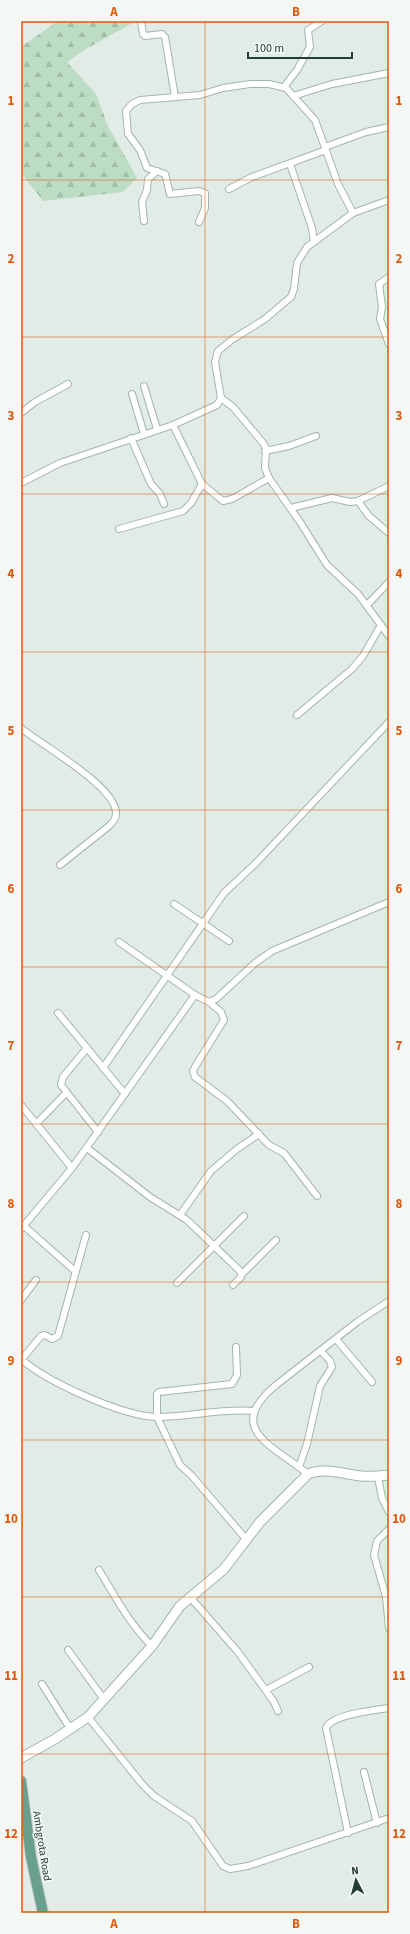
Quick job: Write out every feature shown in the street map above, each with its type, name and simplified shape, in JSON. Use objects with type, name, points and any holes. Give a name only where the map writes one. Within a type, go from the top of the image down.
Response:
[{"type":"main road","name":"Ambgrota Road","points":[[21,1782],[31,1857],[42,1913]]},
{"type":"street","points":[[141,21],[142,34],[145,36],[162,34],[165,37],[175,97]]},
{"type":"street","points":[[284,87],[297,70],[310,47],[308,30],[322,21]]},
{"type":"street","points":[[294,96],[339,83],[389,72]]},
{"type":"street","points":[[199,222],[205,208],[205,193],[199,191],[170,194],[165,174],[145,166],[140,150],[128,134],[126,111],[132,104],[140,100],[200,95],[223,88],[250,84],[269,84],[284,87],[315,120],[338,184],[353,213]]},
{"type":"street","points":[[229,189],[252,177],[290,164],[366,132],[389,127]]},
{"type":"street","points":[[290,164],[312,228],[314,242]]},
{"type":"street","points":[[144,221],[143,197],[147,190],[148,179],[157,171]]},
{"type":"street","points":[[21,483],[60,463],[157,429],[173,425],[217,405],[221,398],[215,362],[218,351],[232,339],[265,319],[291,297],[294,289],[298,258],[314,242],[353,213],[389,200]]},
{"type":"street","points":[[389,276],[378,284],[378,290],[382,308],[380,320],[389,344]]},
{"type":"street","points":[[21,413],[35,402],[68,384]]},
{"type":"street","points":[[144,386],[157,429]]},
{"type":"street","points":[[132,394],[144,434]]},
{"type":"street","points":[[221,398],[233,407],[263,443],[265,451],[265,468],[269,478],[291,508],[327,565],[358,594],[389,636]]},
{"type":"street","points":[[173,425],[202,484],[214,495],[226,502],[269,478]]},
{"type":"street","points":[[265,451],[289,446],[316,436]]},
{"type":"street","points":[[131,438],[151,484],[160,494],[164,504]]},
{"type":"street","points":[[119,528],[183,511],[192,503],[202,484]]},
{"type":"street","points":[[291,508],[332,498],[350,502],[358,501],[389,486]]},
{"type":"street","points":[[358,501],[369,516],[388,529]]},
{"type":"street","points":[[367,605],[389,582]]},
{"type":"street","points":[[297,715],[356,664],[363,656],[381,625]]},
{"type":"street","points":[[103,1068],[231,885],[255,864],[389,722]]},
{"type":"street","points":[[21,728],[35,740],[89,777],[114,805],[116,813],[112,823],[60,865]]},
{"type":"street","points":[[209,1002],[216,998],[255,963],[272,951],[389,902]]},
{"type":"street","points":[[174,904],[229,942]]},
{"type":"street","points":[[119,942],[195,995],[209,1002],[221,1012],[224,1020],[195,1067],[194,1074],[227,1101],[269,1145],[284,1153],[317,1196]]},
{"type":"street","points":[[75,1271],[23,1227],[87,1148],[195,995]]},
{"type":"street","points":[[58,1013],[125,1094]]},
{"type":"street","points":[[87,1048],[60,1081],[60,1085],[98,1132]]},
{"type":"street","points":[[36,1124],[66,1093]]},
{"type":"street","points":[[21,1105],[72,1168]]},
{"type":"street","points":[[180,1215],[211,1171],[237,1149],[259,1134]]},
{"type":"street","points":[[87,1148],[150,1197],[180,1215],[214,1245],[242,1274]]},
{"type":"street","points":[[177,1284],[244,1216]]},
{"type":"street","points":[[86,1235],[57,1338],[52,1339],[45,1335],[41,1336],[21,1359],[50,1380],[132,1412],[157,1417],[245,1410],[254,1411]]},
{"type":"street","points":[[233,1285],[276,1240]]},
{"type":"street","points":[[21,1300],[36,1280]]},
{"type":"street","points":[[308,1474],[263,1441],[257,1434],[254,1423],[254,1411],[265,1394],[374,1310],[389,1301]]},
{"type":"street","points":[[336,1339],[372,1382]]},
{"type":"street","points":[[236,1347],[237,1375],[232,1384],[159,1392],[156,1397],[157,1417],[183,1469],[192,1476],[246,1539]]},
{"type":"street","points":[[299,1467],[307,1444],[320,1386],[332,1367],[330,1361],[321,1351]]},
{"type":"street","points":[[21,1758],[71,1730],[88,1717],[103,1698],[152,1646],[171,1616],[190,1597],[224,1569],[260,1522],[308,1474],[315,1471],[325,1471],[378,1477],[389,1476]]},
{"type":"street","points":[[378,1477],[382,1498],[389,1512]]},
{"type":"street","points":[[389,1529],[377,1541],[374,1555],[386,1597],[389,1628]]},
{"type":"street","points":[[99,1570],[119,1604],[152,1646]]},
{"type":"street","points":[[190,1597],[238,1652],[266,1690],[278,1711]]},
{"type":"street","points":[[68,1650],[103,1698]]},
{"type":"street","points":[[266,1690],[310,1667]]},
{"type":"street","points":[[42,1684],[71,1730]]},
{"type":"street","points":[[348,1833],[326,1728],[331,1722],[349,1715],[389,1708]]},
{"type":"street","points":[[88,1717],[142,1784],[154,1796],[192,1820],[217,1859],[223,1866],[230,1869],[248,1866],[389,1818]]},
{"type":"street","points":[[364,1772],[377,1822]]},
{"type":"green space","points":[[58,21],[136,21],[86,49],[67,62],[96,94],[108,126],[137,178],[123,192],[43,201],[21,173],[21,47]]}]
